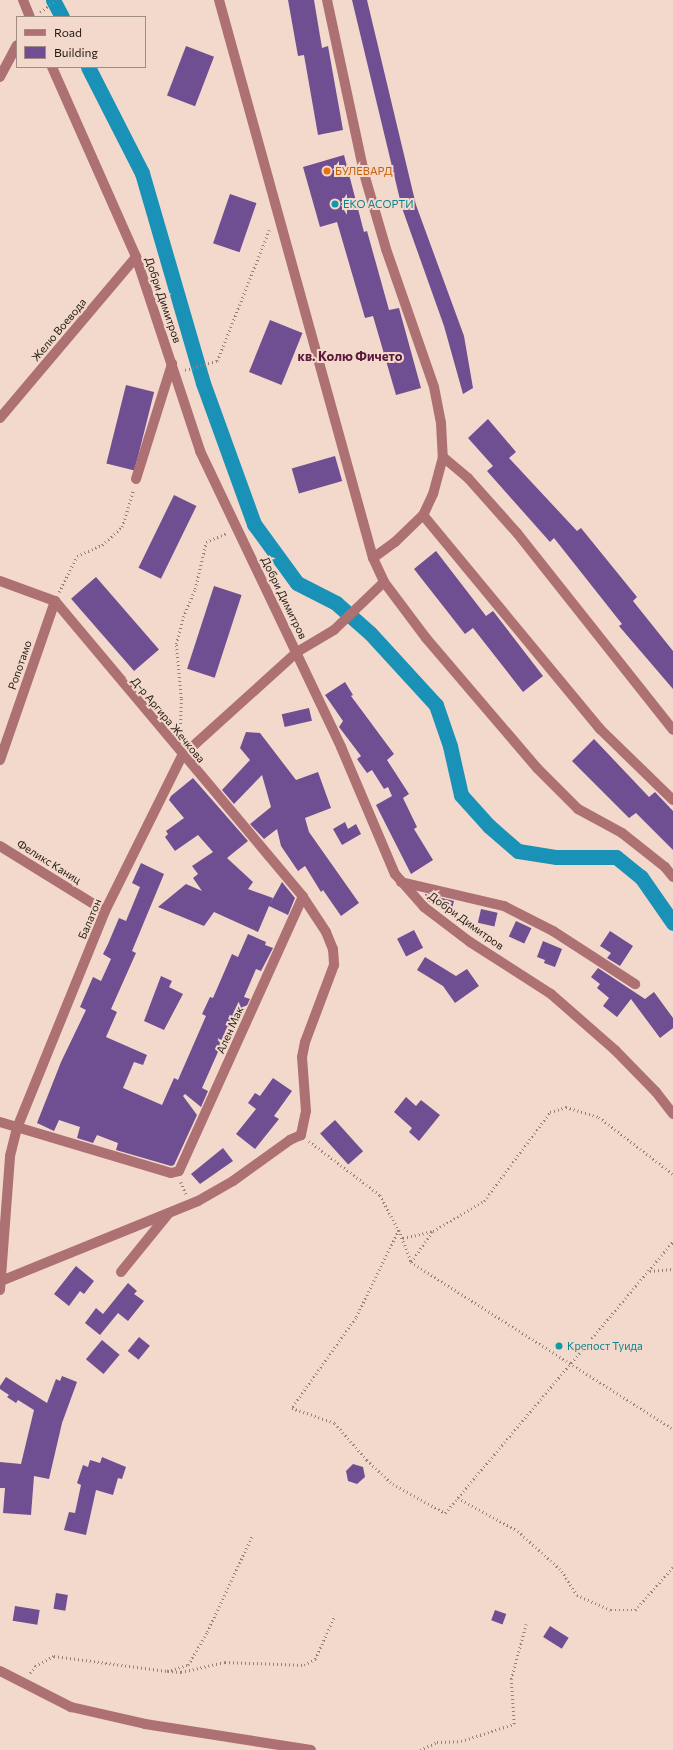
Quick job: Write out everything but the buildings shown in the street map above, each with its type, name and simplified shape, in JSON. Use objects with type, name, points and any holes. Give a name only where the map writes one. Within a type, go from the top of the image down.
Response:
[{"type":"street","points":[[23,0],[30,16]]},
{"type":"street","points":[[219,0],[373,558],[384,582],[426,638],[537,768],[578,809],[622,833],[665,867],[673,877]]},
{"type":"street","points":[[327,0],[366,177],[386,249],[434,387],[443,457],[433,494],[423,515],[395,542],[373,558]]},
{"type":"street","points":[[0,77],[16,47]]},
{"type":"street","name":"Добри Димитров","points":[[52,68],[136,257],[200,451],[341,747],[370,821],[395,874],[424,907],[470,942],[551,994],[615,1050],[656,1092],[673,1114]]},
{"type":"street","name":"Желю Воевода","points":[[0,418],[136,257]]},
{"type":"street","points":[[136,479],[172,364]]},
{"type":"street","points":[[443,457],[468,478],[517,533],[673,730]]},
{"type":"street","points":[[423,515],[600,729],[673,800]]},
{"type":"street","points":[[0,581],[55,601]]},
{"type":"street","name":"Балатон","points":[[1,1285],[5,1154],[17,1128],[105,911],[182,756],[296,652],[334,630],[384,582]]},
{"type":"street","name":"Д-р Аргира Жечкова","points":[[55,601],[182,756],[302,897],[326,932],[333,949],[334,965],[304,1042],[302,1064],[306,1111],[301,1134]]},
{"type":"street","name":"Ропотамо","points":[[0,760],[55,601]]},
{"type":"street","name":"Феликс Каниц","points":[[0,846],[105,911]]},
{"type":"street","points":[[402,882],[504,906],[553,931],[635,984]]},
{"type":"street","name":"Ален Мак","points":[[177,1172],[302,897]]},
{"type":"street","points":[[0,1122],[177,1172]]},
{"type":"street","points":[[1,1285],[190,1204],[233,1181],[301,1134]]},
{"type":"street","points":[[121,1272],[171,1212]]},
{"type":"street","points":[[0,1671],[71,1707],[145,1724],[311,1750]]},
{"type":"path","points":[[35,16],[56,0]]},
{"type":"path","points":[[183,371],[217,361],[250,273],[278,212]]},
{"type":"path","points":[[55,601],[77,556],[102,544],[122,527],[136,479]]},
{"type":"path","points":[[182,756],[181,698],[176,644],[183,617],[194,589],[206,542],[237,529]]},
{"type":"path","points":[[402,1238],[433,1230],[484,1201],[550,1112],[566,1107],[599,1117],[673,1174]]},
{"type":"path","points":[[301,1134],[380,1195],[399,1230],[411,1262],[673,1429]]},
{"type":"path","points":[[177,1172],[190,1204]]},
{"type":"path","points":[[399,1230],[356,1318],[292,1408],[335,1424],[367,1460],[393,1484],[445,1513],[572,1364],[673,1241]]},
{"type":"path","points":[[411,1262],[433,1230]]},
{"type":"path","points":[[649,1271],[673,1269]]},
{"type":"path","points":[[458,1498],[518,1532],[562,1571],[578,1595],[611,1610],[635,1610],[673,1567]]},
{"type":"path","points":[[167,1670],[188,1665],[207,1632],[254,1534]]},
{"type":"path","points":[[24,1682],[35,1666],[54,1656],[181,1672],[225,1662],[304,1665],[315,1659],[335,1615]]},
{"type":"path","points":[[420,1750],[437,1742],[461,1741],[514,1724],[511,1679],[526,1624]]},
{"type":"waterway","points":[[53,0],[61,16]]},
{"type":"waterway","points":[[89,68],[142,173],[203,383],[254,524],[297,583],[336,603],[370,633],[436,705],[450,746],[461,795],[489,826],[518,851],[557,857],[616,857],[641,877],[673,923]]},
{"type":"place","name":"БУЛЕВАРД","points":[[327,171]]},
{"type":"place","name":"ЕКО АСОРТИ","points":[[335,204]]},
{"type":"place","name":"Крепост Туида","points":[[559,1346]]},
{"type":"district","name":"кв. Колю Фичето","points":[[350,356]]}]
